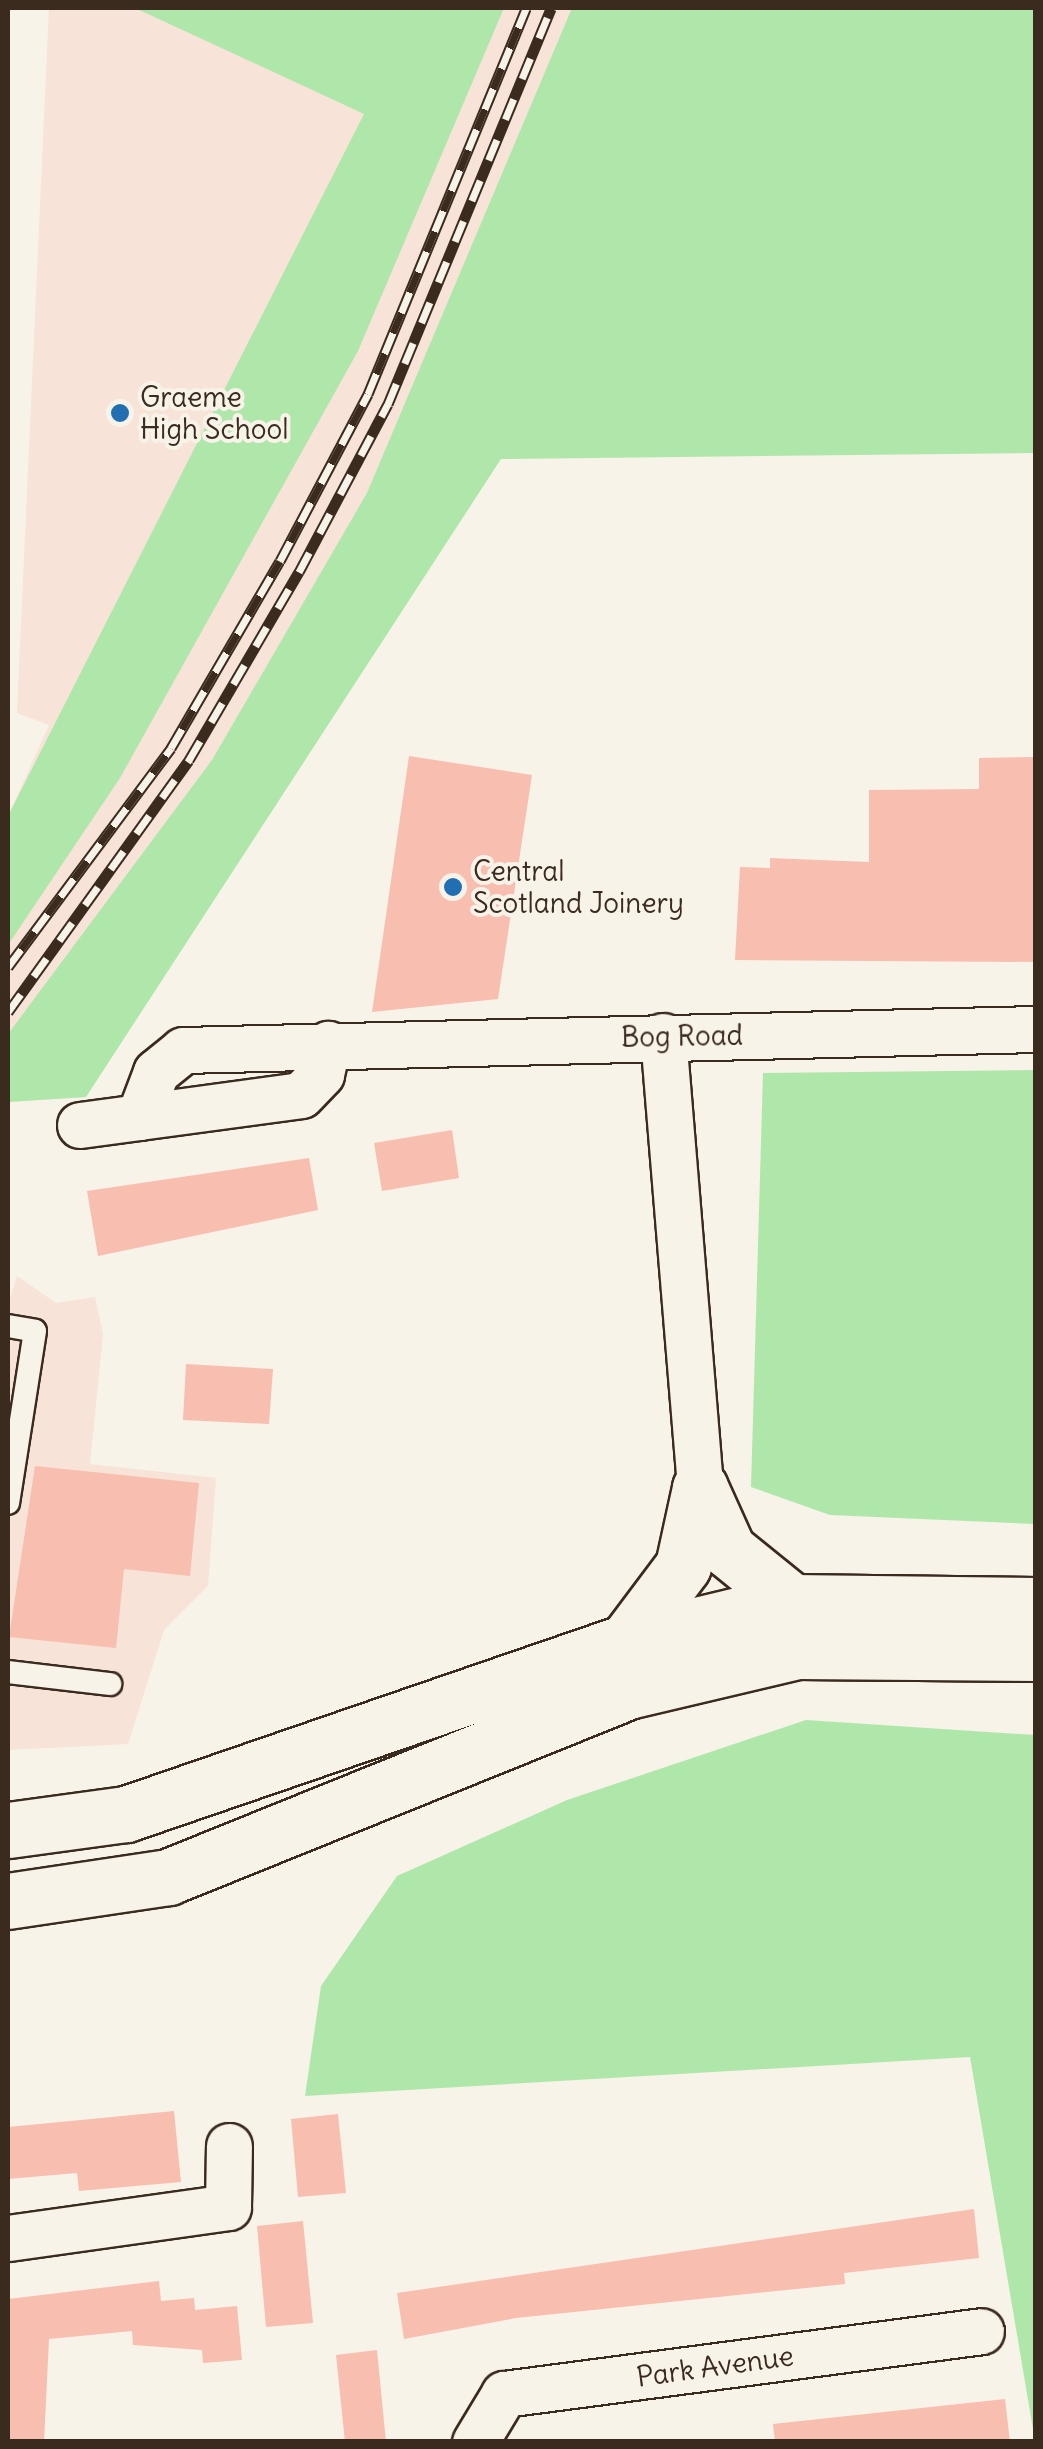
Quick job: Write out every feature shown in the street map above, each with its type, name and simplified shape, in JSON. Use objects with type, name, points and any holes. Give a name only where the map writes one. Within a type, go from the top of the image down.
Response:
[{"type":"main road","points":[[700,1488],[728,1550],[792,1602]]},
{"type":"main road","points":[[626,1642],[683,1566],[700,1488]]},
{"type":"main road","points":[[8,1826],[77,1823],[180,1797],[626,1642],[792,1602],[1036,1605]]},
{"type":"main road","points":[[8,1901],[168,1877],[628,1691],[797,1651],[1036,1653]]},
{"type":"street","name":"Bog Road","points":[[138,1117],[156,1072],[183,1050],[1036,1029]]},
{"type":"street","points":[[663,1036],[700,1488]]},
{"type":"street","points":[[80,1126],[302,1095],[321,1074],[328,1044]]},
{"type":"street","points":[[8,2238],[228,2208],[230,2146]]},
{"type":"street","name":"Park Avenue","points":[[474,2442],[504,2394],[981,2331]]},
{"type":"lane","points":[[8,1326],[35,1331],[8,1502]]},
{"type":"lane","points":[[8,1672],[110,1684]]},
{"type":"shaded area","points":[[49,8],[674,8],[86,1097],[8,1102],[8,816],[49,725],[17,713]]},
{"type":"shaded area","points":[[17,1276],[56,1303],[95,1297],[103,1334],[90,1464],[216,1478],[208,1586],[164,1630],[128,1744],[8,1750],[8,1305]]},
{"type":"green space","points":[[135,8],[504,8],[358,351],[120,778],[8,945],[8,816],[364,114]]},
{"type":"green space","points":[[572,8],[1035,8],[1035,453],[501,459],[86,1097],[8,1102],[8,1034],[212,760],[367,493]]},
{"type":"green space","points":[[1035,1070],[1035,1524],[830,1515],[751,1487],[763,1073]]},
{"type":"green space","points":[[806,1720],[1035,1735],[1035,2441],[970,2057],[305,2096],[321,1986],[397,1876],[567,1800]]},
{"type":"building","name":"Central Scotland Joinery","points":[[409,756],[532,775],[498,999],[372,1012]]},
{"type":"building","points":[[1036,757],[1036,962],[735,960],[740,867],[770,868],[770,858],[869,862],[869,790],[979,789],[979,758]]},
{"type":"building","points":[[452,1130],[459,1178],[382,1191],[374,1143]]},
{"type":"building","points":[[309,1158],[318,1210],[98,1256],[87,1191]]},
{"type":"building","points":[[186,1364],[273,1369],[269,1424],[183,1420]]},
{"type":"building","points":[[35,1466],[199,1483],[190,1576],[124,1569],[116,1648],[9,1637]]},
{"type":"building","points":[[174,2111],[181,2182],[79,2191],[77,2173],[8,2179],[8,2127]]},
{"type":"building","points":[[338,2114],[346,2193],[298,2197],[291,2119]]},
{"type":"building","points":[[974,2209],[979,2258],[844,2273],[845,2284],[516,2318],[404,2339],[397,2293]]},
{"type":"building","points":[[303,2221],[313,2323],[266,2327],[257,2226]]},
{"type":"building","points":[[159,2281],[161,2301],[194,2298],[195,2310],[237,2306],[242,2360],[203,2363],[202,2350],[133,2345],[132,2331],[49,2339],[44,2442],[8,2442],[8,2299]]},
{"type":"building","points":[[377,2350],[386,2442],[345,2442],[336,2355]]},
{"type":"building","points":[[1005,2399],[1010,2442],[775,2442],[773,2424]]},
{"type":"railway","points":[[8,967],[171,748],[280,561],[368,394],[526,8]]},
{"type":"railway","points":[[8,1012],[189,760],[299,572],[388,404],[551,8]]},
{"type":"place","name":"Graeme High School","points":[[120,413]]},
{"type":"place","name":"Central Scotland Joinery","points":[[453,887]]}]
